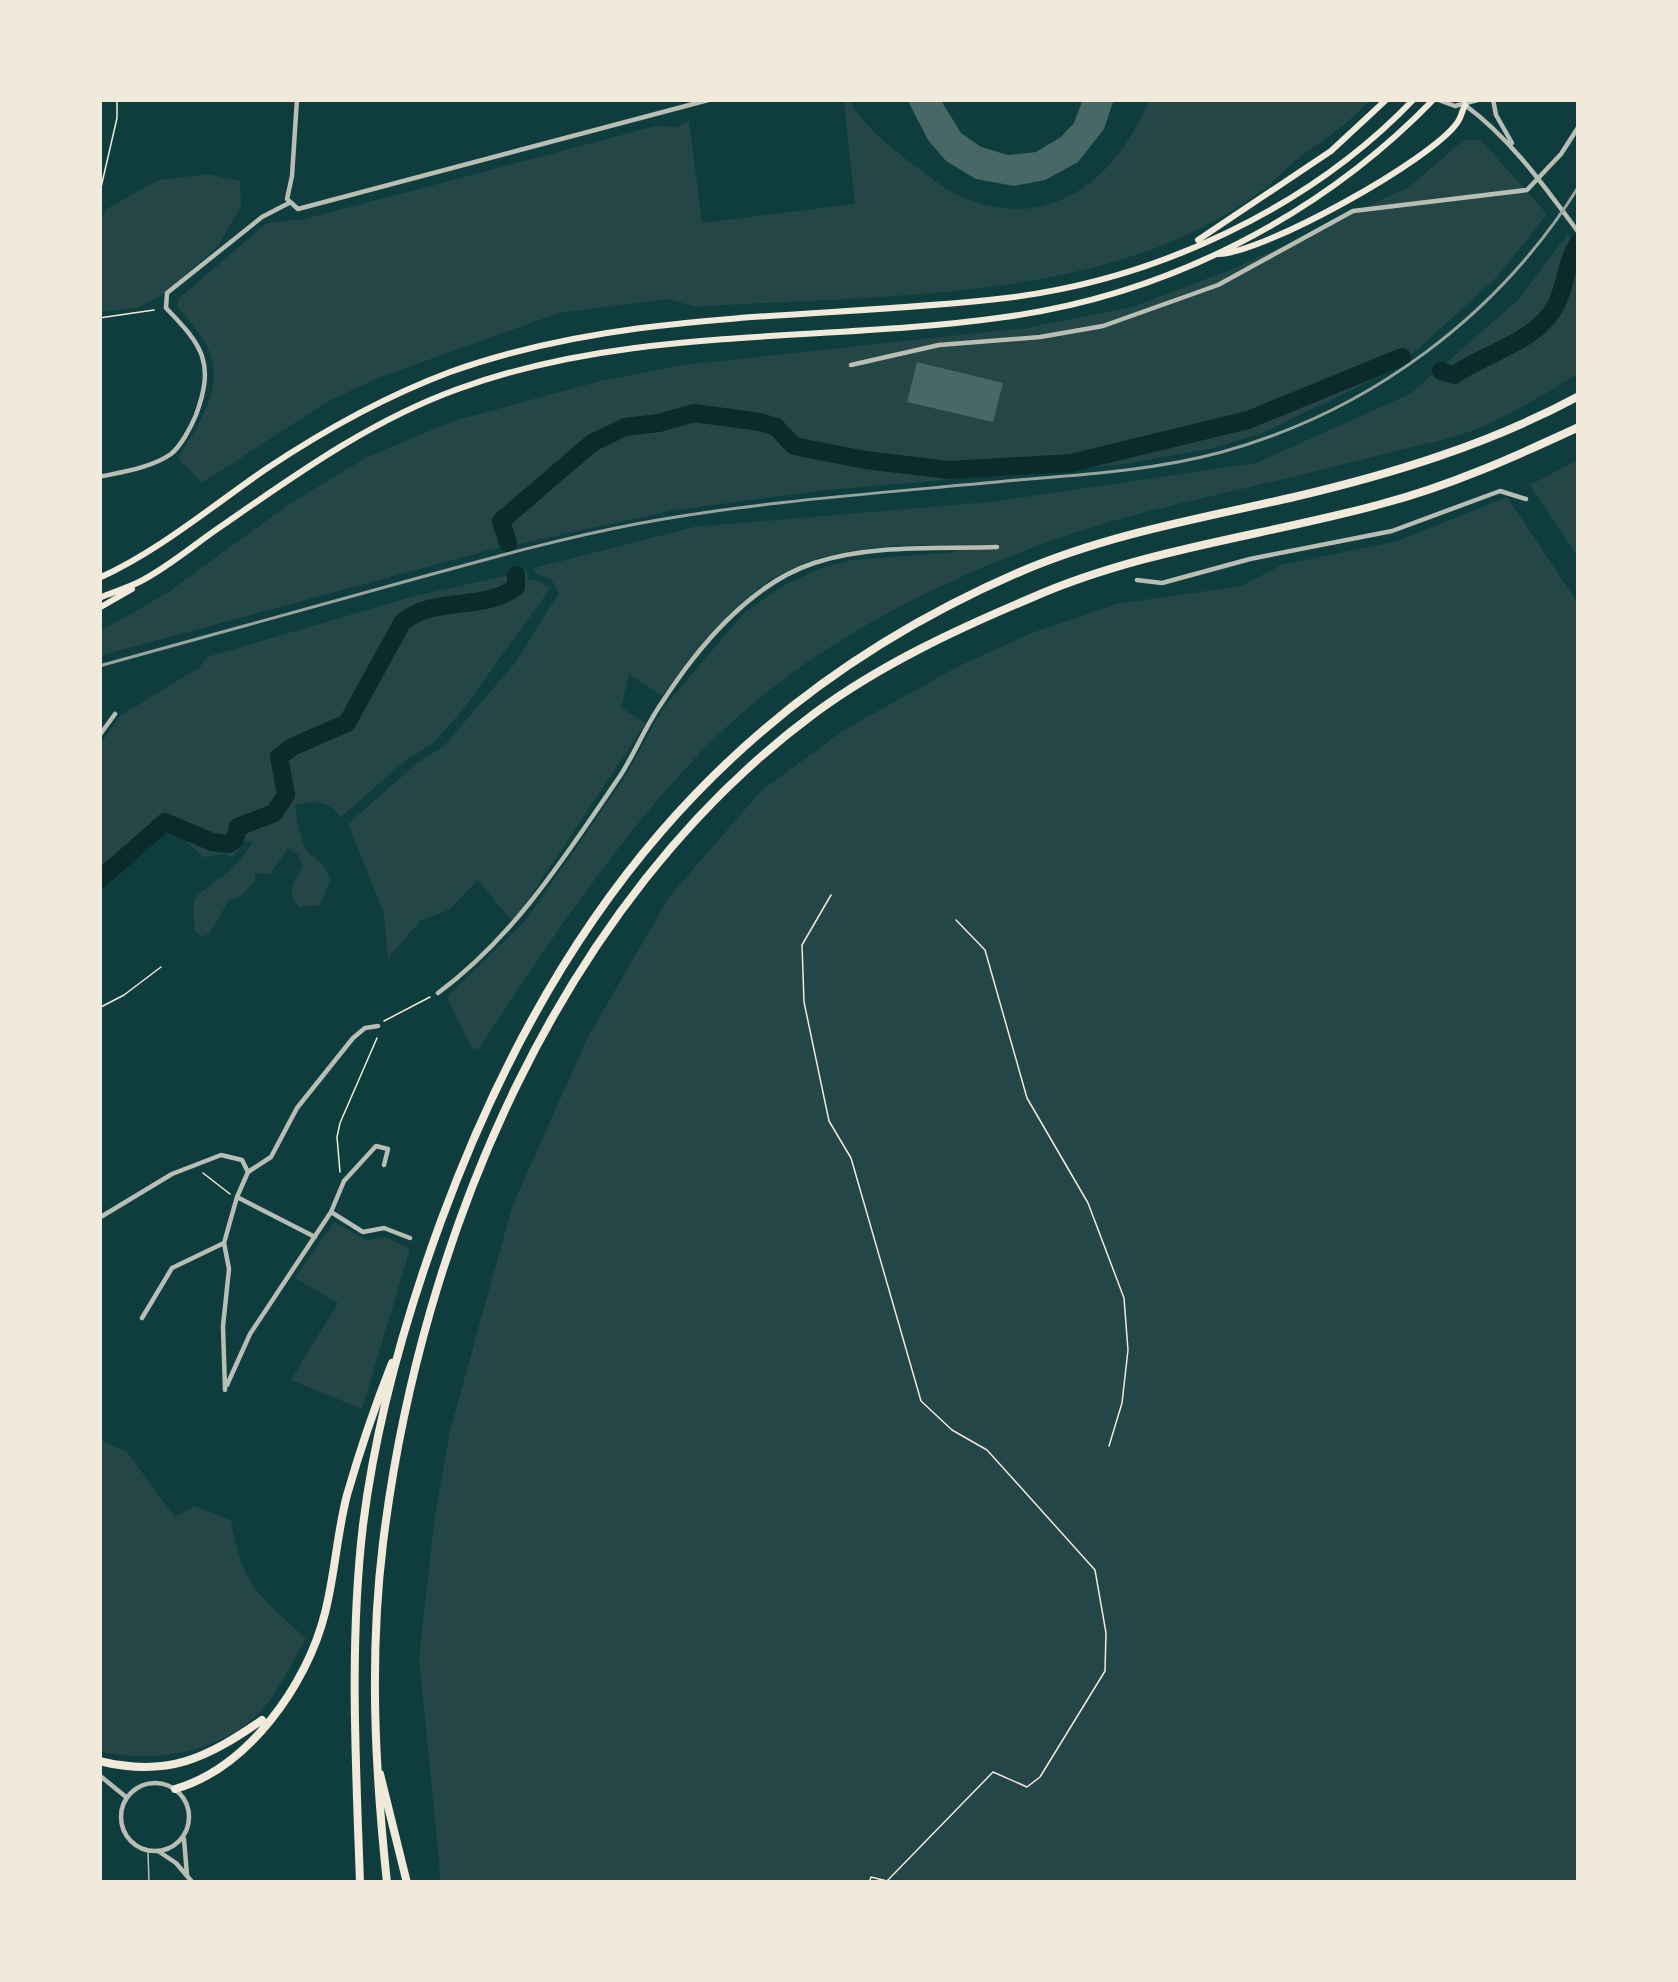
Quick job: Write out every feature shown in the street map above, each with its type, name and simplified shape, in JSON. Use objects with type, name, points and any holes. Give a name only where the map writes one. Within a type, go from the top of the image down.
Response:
[{"type":"highway","points":[[1177,254],[1330,151],[1387,99]]},
{"type":"highway","points":[[99,608],[350,439],[458,389],[577,356],[1024,314],[1136,286],[1216,254],[1288,216],[1332,188],[1435,99]]},
{"type":"highway","points":[[99,578],[341,422],[449,373],[573,337],[674,324],[1009,297],[1095,280],[1177,254],[1288,199],[1343,161],[1412,102]]},
{"type":"highway","points":[[1216,254],[1240,254],[1285,235],[1392,173],[1456,124],[1465,106]]},
{"type":"highway","points":[[175,1789],[215,1773],[243,1750],[307,1662],[325,1615],[346,1499],[464,1159],[530,1020],[562,965],[629,867],[688,800],[749,742],[869,648],[1027,569],[1172,523],[1374,477],[1493,437],[1579,396]]},
{"type":"highway","points":[[387,1883],[374,1750],[376,1630],[383,1541],[415,1373],[448,1258],[482,1166],[547,1026],[612,921],[701,814],[818,711],[957,630],[1116,567],[1454,482],[1579,427]]},
{"type":"highway","points":[[99,598],[140,582]]},
{"type":"highway","points":[[360,1883],[357,1622],[363,1524],[403,1333]]},
{"type":"highway","points":[[99,1761],[151,1768],[197,1760],[274,1712]]},
{"type":"highway","points":[[374,1750],[407,1883]]},
{"type":"street","points":[[289,202],[297,99]]},
{"type":"street","points":[[289,202],[298,209],[712,99]]},
{"type":"street","points":[[1435,99],[1455,106],[1481,99]]},
{"type":"street","points":[[1493,99],[1496,115],[1518,153]]},
{"type":"street","points":[[1465,106],[1518,153],[1579,233]]},
{"type":"street","points":[[851,365],[938,345],[1040,337],[1103,326],[1218,285],[1353,212],[1527,190],[1579,126]]},
{"type":"street","points":[[99,477],[140,468],[172,453],[194,421],[208,376],[201,352],[166,308],[167,293],[262,217],[289,202]]},
{"type":"street","points":[[1137,580],[1162,583],[1250,559],[1392,531],[1500,491],[1526,499]]},
{"type":"street","points":[[438,993],[528,909],[622,773],[661,703],[742,607],[773,582],[812,563],[850,554],[997,547]]},
{"type":"street","points":[[99,736],[115,714]]},
{"type":"street","points":[[378,1026],[365,1028],[353,1038],[297,1108],[271,1157],[248,1172],[237,1197],[224,1243],[229,1269],[223,1326],[224,1390],[250,1334],[331,1212],[344,1181],[376,1147],[388,1149],[384,1165]]},
{"type":"street","points":[[99,1218],[172,1174],[221,1155],[242,1160],[248,1172]]},
{"type":"street","points":[[237,1197],[315,1237]]},
{"type":"street","points":[[331,1212],[363,1232],[384,1228],[410,1238]]},
{"type":"street","points":[[142,1318],[172,1268],[224,1243]]},
{"type":"street","points":[[99,1775],[126,1797]]},
{"type":"street","points":[[184,1835],[158,1851],[137,1847],[123,1830],[121,1807],[126,1797],[154,1782],[175,1789],[187,1805],[187,1875]]},
{"type":"street","points":[[158,1851],[193,1883]]},
{"type":"lane","points":[[148,1851],[149,1883]]},
{"type":"path","points":[[99,196],[117,99]]},
{"type":"path","points":[[99,318],[166,308]]},
{"type":"path","points":[[831,895],[802,945],[805,1002],[829,1121],[851,1158],[921,1401],[952,1430],[987,1450],[1095,1570],[1106,1633],[1105,1671],[1040,1778],[1027,1787],[993,1772],[887,1881],[871,1877],[869,1883]]},
{"type":"path","points":[[956,920],[985,950],[1027,1097],[1088,1203],[1124,1298],[1128,1350],[1122,1403],[1109,1446]]},
{"type":"path","points":[[99,1008],[161,967]]},
{"type":"path","points":[[344,1181],[337,1137],[376,1042],[378,1026],[438,993]]},
{"type":"path","points":[[196,1167],[237,1197]]},
{"type":"shaded area","points":[[1149,99],[1371,99],[1265,188],[1205,226],[1138,254],[1067,274],[992,287],[696,307],[667,299],[559,313],[378,378],[327,402],[202,483],[178,458],[206,408],[214,380],[207,347],[177,306],[178,299],[267,223],[305,219],[656,126],[678,127],[689,120],[702,223],[855,204],[844,102],[850,102],[888,145],[948,190],[1001,208],[1030,208],[1080,190],[1102,172],[1121,151]]},
{"type":"shaded area","points":[[1464,140],[1481,140],[1547,214],[1497,277],[1397,368],[1260,434],[1209,449],[1117,465],[827,490],[675,510],[486,551],[99,656],[99,632],[167,593],[288,505],[367,457],[454,421],[596,382],[683,365],[1026,328],[1132,307],[1233,269],[1409,187]]},
{"type":"shaded area","points":[[209,174],[240,181],[241,206],[218,246],[161,296],[136,308],[99,312],[99,228],[105,210],[158,180]]},
{"type":"shaded area","points":[[1568,234],[1579,251],[1579,373],[1461,435],[1088,528],[979,569],[873,621],[776,685],[697,756],[628,835],[478,1050],[470,1046],[447,997],[526,920],[625,777],[663,708],[744,613],[784,585],[824,567],[852,560],[957,552],[930,545],[884,547],[810,561],[754,592],[708,637],[662,696],[629,674],[621,708],[646,723],[520,912],[511,920],[478,880],[449,910],[420,921],[388,958],[384,913],[348,824],[416,764],[444,746],[515,663],[559,593],[551,579],[536,574],[534,568],[694,527],[990,502],[1256,463],[1410,394],[1519,299]]},
{"type":"shaded area","points":[[1579,459],[1579,559],[1530,485]]},
{"type":"shaded area","points":[[1507,497],[1579,605],[1579,1883],[441,1883],[419,1657],[450,1431],[512,1207],[587,1039],[669,897],[761,791],[844,730],[959,666],[1032,633],[1117,604],[1242,586],[1281,565],[1398,541]]},
{"type":"shaded area","points":[[527,571],[528,580],[550,589],[461,712],[432,744],[407,759],[341,817],[321,803],[295,805],[305,847],[330,880],[320,905],[299,907],[292,896],[293,883],[303,867],[288,848],[270,874],[255,873],[255,881],[240,897],[229,900],[210,933],[202,937],[195,931],[197,896],[231,870],[253,841],[245,841],[232,858],[227,854],[203,857],[182,831],[167,828],[99,891],[99,746],[120,716],[200,667],[207,657],[411,597]]},
{"type":"shaded area","points":[[334,1222],[366,1240],[385,1237],[410,1249],[362,1409],[291,1380],[338,1303],[295,1278]]},
{"type":"shaded area","points":[[99,1439],[127,1452],[175,1517],[194,1506],[231,1520],[247,1576],[306,1639],[260,1712],[205,1746],[163,1755],[99,1751]]},
{"type":"building","points":[[907,99],[940,99],[961,133],[981,147],[1008,155],[1036,152],[1061,137],[1074,123],[1083,99],[1114,99],[1104,129],[1078,162],[1045,180],[1014,186],[976,179],[946,161],[928,140]]},
{"type":"building","points":[[917,362],[1003,383],[993,422],[907,402]]},
{"type":"waterway","points":[[1441,371],[1454,375],[1537,328],[1556,305],[1579,242]]},
{"type":"waterway","points":[[508,543],[501,521],[592,443],[625,427],[694,413],[760,422],[776,427],[794,446],[865,460],[949,470],[1071,463],[1248,420],[1402,357]]},
{"type":"waterway","points":[[99,880],[165,822],[212,842],[229,844],[238,827],[274,813],[286,795],[279,757],[347,723],[402,623],[428,609],[503,595],[516,587],[516,575]]},
{"type":"railway","points":[[99,666],[511,553],[636,524],[774,503],[1115,471],[1222,452],[1329,411],[1426,352],[1510,277],[1579,186]]}]
